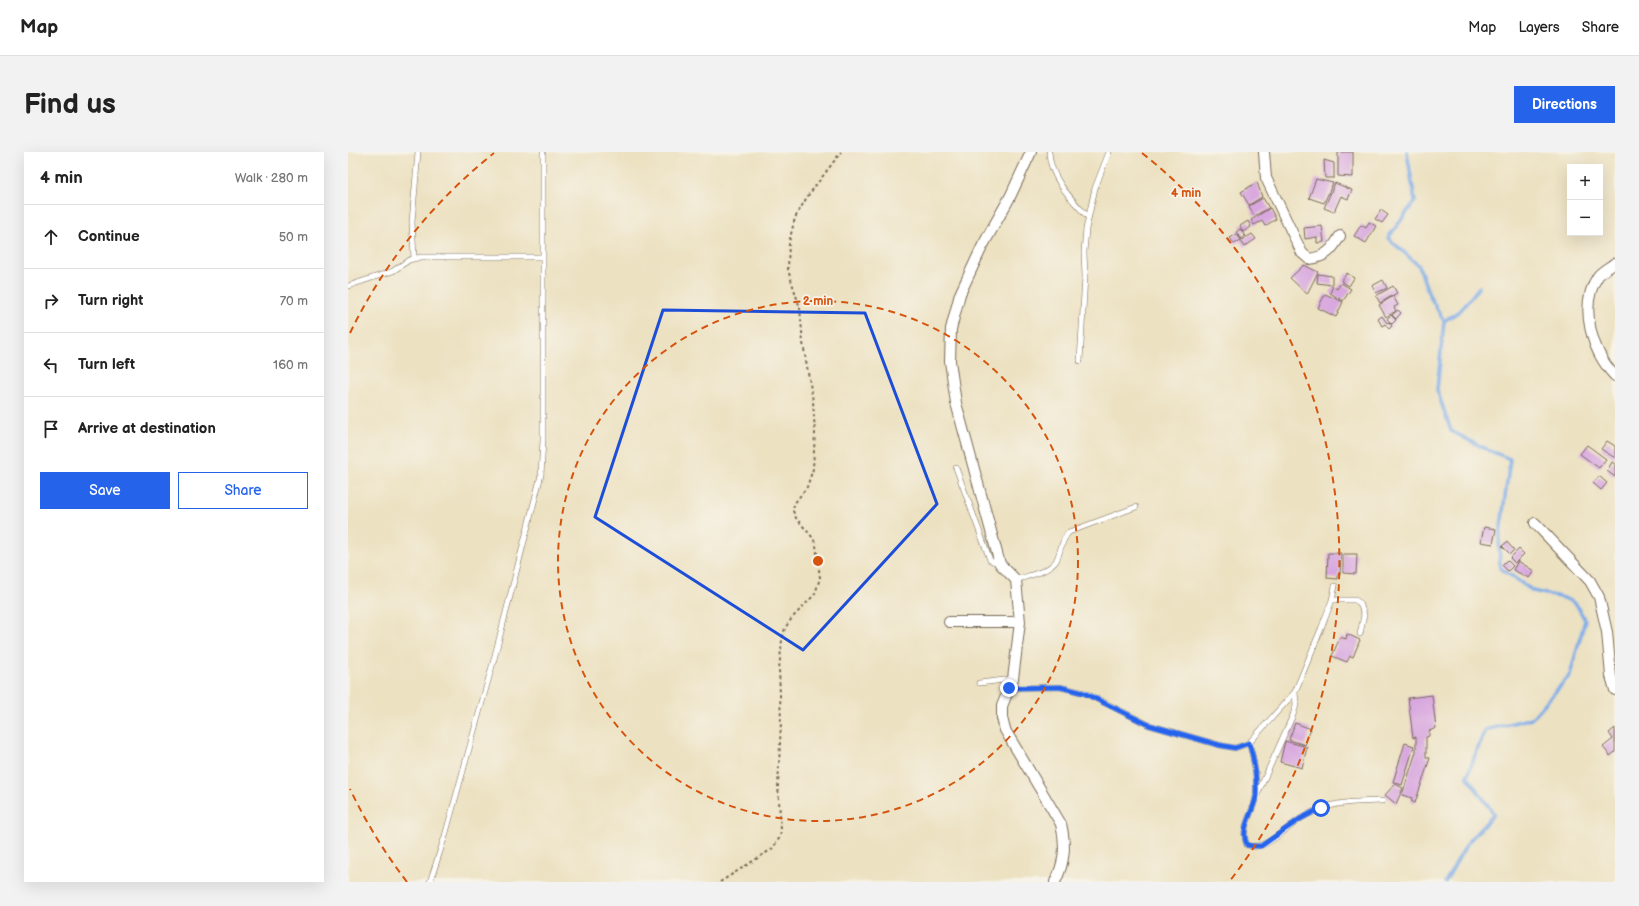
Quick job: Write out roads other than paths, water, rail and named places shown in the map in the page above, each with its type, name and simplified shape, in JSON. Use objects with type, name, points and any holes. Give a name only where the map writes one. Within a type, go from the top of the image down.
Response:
[{"type":"street","points":[[1030,152],[1010,197],[982,247],[960,294],[951,329],[950,362],[956,403],[1000,564],[1016,580],[1020,622],[1011,684],[1002,706],[1002,718],[1005,730],[1061,824],[1065,841],[1064,857],[1055,882]]},
{"type":"street","points":[[1264,152],[1266,178],[1302,253],[1310,259],[1320,258],[1332,250],[1340,236]]},
{"type":"street","points":[[1615,263],[1599,275],[1592,289],[1589,300],[1590,320],[1595,345],[1599,356],[1615,376]]},
{"type":"street","points":[[1535,523],[1590,581],[1599,597],[1607,632],[1611,676],[1615,690]]},
{"type":"street","points":[[949,622],[1020,622]]},
{"type":"lane","points":[[414,258],[412,222],[418,152]]},
{"type":"lane","points":[[430,882],[445,836],[490,674],[541,475],[543,440],[543,152]]},
{"type":"lane","points":[[1049,152],[1053,172],[1071,200],[1088,217]]},
{"type":"lane","points":[[1080,361],[1085,276],[1084,242],[1095,188],[1109,152]]},
{"type":"lane","points":[[348,286],[393,271],[414,258],[543,257]]},
{"type":"lane","points":[[956,468],[990,560],[1000,564]]},
{"type":"lane","points":[[1016,580],[1051,566],[1056,560],[1065,537],[1069,532],[1136,507]]},
{"type":"lane","points":[[979,683],[1060,687],[1084,693],[1156,727],[1219,745],[1235,748],[1249,743],[1295,692],[1332,600],[1335,586]]},
{"type":"lane","points":[[1332,600],[1354,600],[1360,603],[1364,615],[1360,634]]},
{"type":"lane","points":[[1295,692],[1296,705],[1294,715],[1256,798],[1245,834],[1247,845],[1261,846],[1300,819],[1321,808],[1337,804],[1382,801]]},
{"type":"lane","points":[[1249,743],[1256,766],[1256,798]]},
{"type":"waterway","points":[[1407,152],[1415,201],[1388,238],[1419,266],[1429,295],[1444,321]]},
{"type":"waterway","points":[[1445,882],[1468,842],[1494,814],[1467,776],[1485,730],[1532,718],[1570,675],[1585,620],[1576,604],[1564,598],[1533,591],[1500,568],[1499,542],[1510,459],[1488,450],[1451,431],[1437,390],[1444,321],[1461,310],[1479,287]]}]
